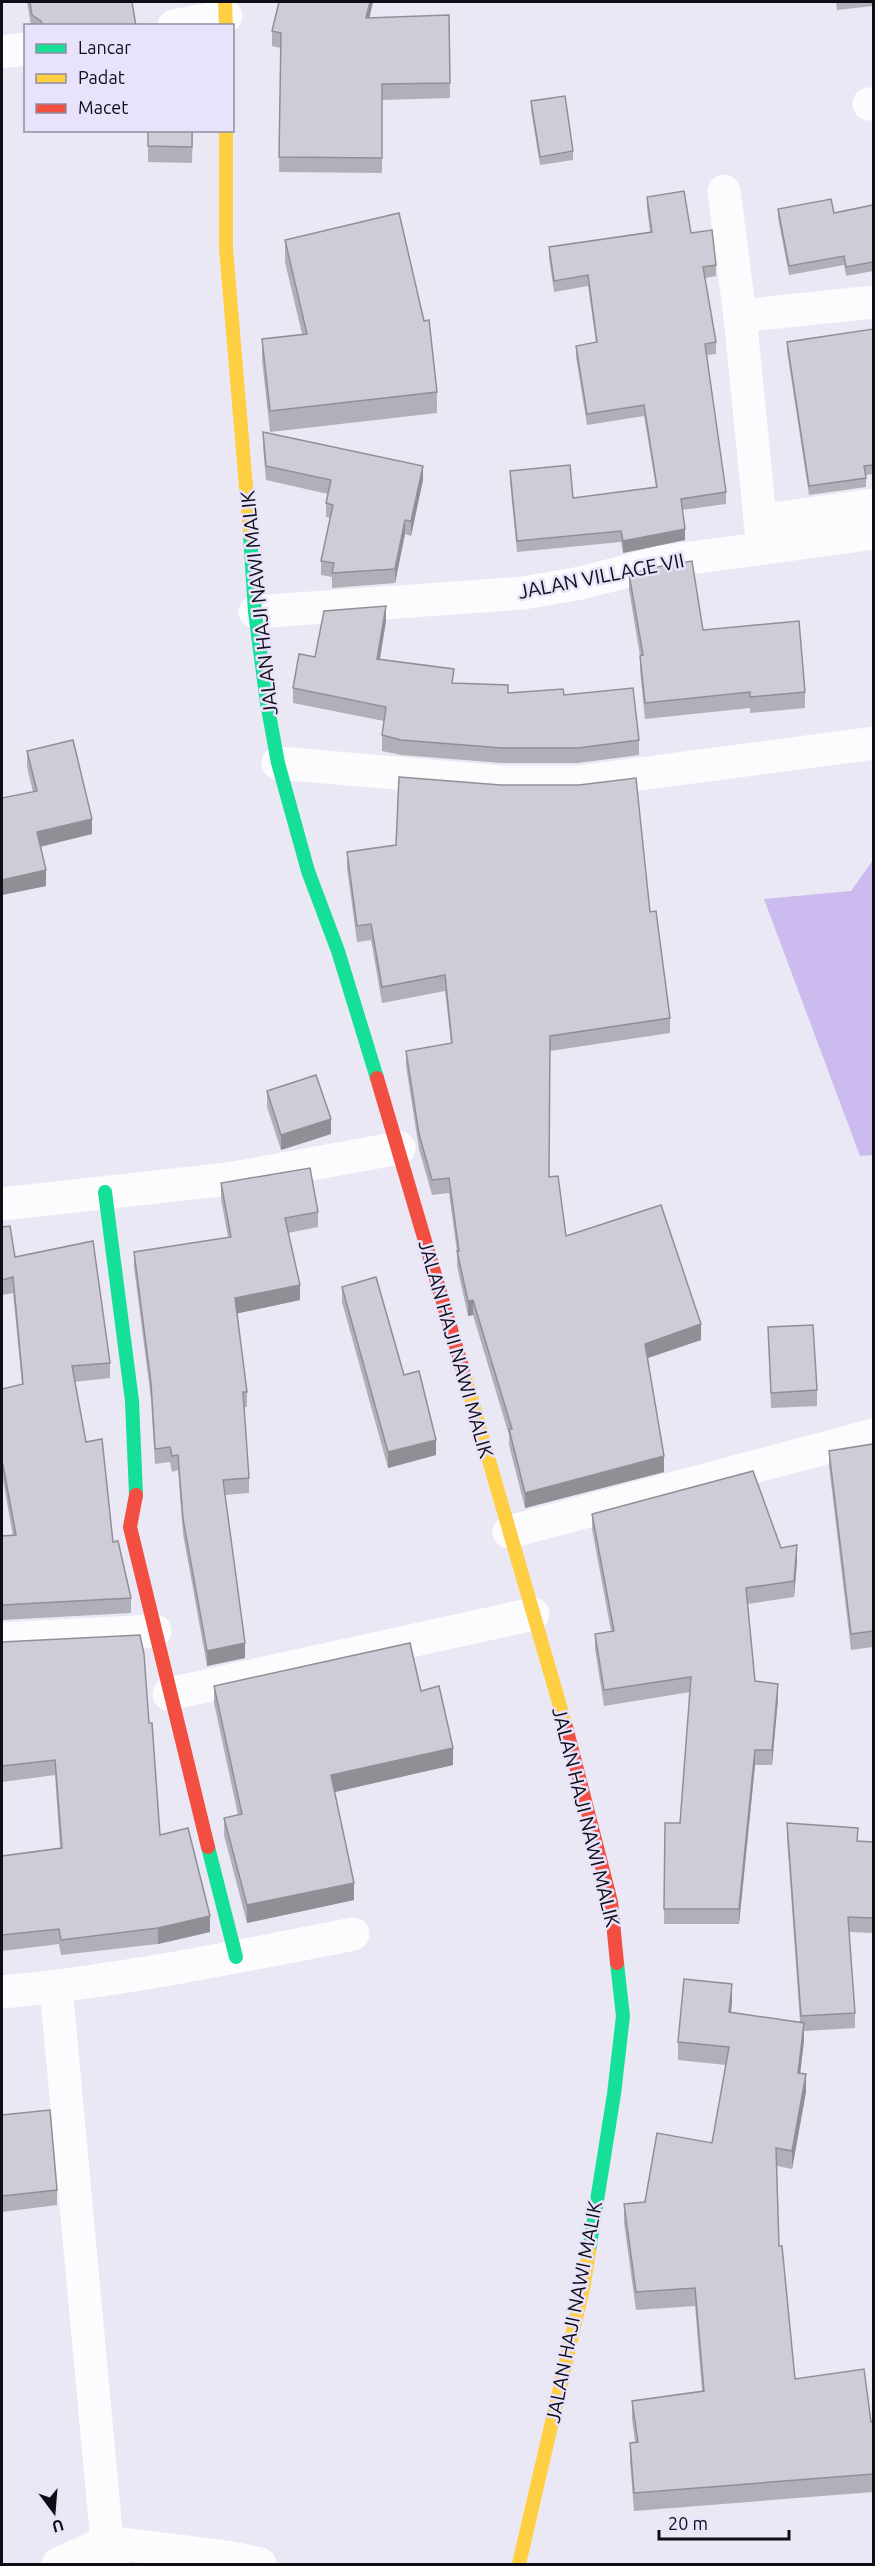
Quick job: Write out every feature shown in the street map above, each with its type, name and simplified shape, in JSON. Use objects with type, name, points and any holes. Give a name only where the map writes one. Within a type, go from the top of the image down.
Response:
[{"type":"main road","name":"JALAN HAJI NAWI MALIK","points":[[226,132],[226,249],[246,466],[255,612],[267,704],[278,763],[308,871],[338,951],[399,1148],[579,1770],[611,1902],[623,2016],[584,2284],[519,2565]]},
{"type":"main road","points":[[105,1192],[132,1401],[136,1488],[130,1527],[169,1694],[236,1957]]},
{"type":"street","points":[[183,24],[226,14]]},
{"type":"street","points":[[2,52],[24,49]]},
{"type":"street","points":[[724,191],[740,316],[761,535]]},
{"type":"street","points":[[740,316],[873,302]]},
{"type":"street","name":"JALAN VILLAGE VII","points":[[255,612],[523,592],[581,583],[873,505]]},
{"type":"street","name":"JALAN VILLAGE VII","points":[[761,535],[873,533]]},
{"type":"street","points":[[278,763],[479,780],[579,782],[873,743]]},
{"type":"street","points":[[2,1204],[228,1179],[399,1148]]},
{"type":"street","points":[[509,1532],[873,1435]]},
{"type":"street","points":[[169,1694],[533,1614]]},
{"type":"street","points":[[2,1639],[155,1631]]},
{"type":"street","points":[[2,1992],[56,1987],[236,1957],[353,1934]]},
{"type":"street","points":[[56,1987],[110,2553]]},
{"type":"street","points":[[58,2565],[110,2553],[227,2557],[260,2565]]},
{"type":"shaded area","points":[[873,860],[874,1155],[860,1156],[764,899],[851,891]]},
{"type":"building","points":[[30,2],[132,2],[136,24],[42,24],[32,15]]},
{"type":"building","points":[[279,2],[370,2],[366,18],[449,15],[450,83],[382,84],[382,158],[279,157],[281,33],[272,31]]},
{"type":"building","points":[[565,96],[573,151],[540,157],[531,101]]},
{"type":"building","points":[[148,132],[192,132],[192,147],[148,146]]},
{"type":"building","points":[[684,191],[691,233],[712,230],[716,265],[703,267],[716,342],[705,344],[726,492],[681,499],[685,529],[623,541],[621,531],[517,541],[510,471],[570,465],[573,498],[657,487],[644,405],[587,414],[576,346],[597,342],[588,275],[554,281],[549,247],[652,232],[647,197]]},
{"type":"building","points":[[831,199],[834,213],[873,205],[873,262],[846,267],[844,256],[789,266],[778,209]]},
{"type":"building","points":[[399,213],[424,321],[429,320],[437,392],[270,411],[262,339],[307,334],[285,240]]},
{"type":"building","points":[[873,329],[873,465],[864,466],[866,478],[809,486],[787,342]]},
{"type":"building","points":[[263,432],[423,466],[411,521],[405,520],[395,569],[332,573],[334,563],[321,561],[333,505],[326,503],[331,480],[266,466]]},
{"type":"building","points":[[692,561],[703,630],[799,621],[805,692],[750,697],[750,692],[645,703],[640,656],[643,655],[629,574]]},
{"type":"building","points":[[386,606],[377,659],[454,669],[452,683],[508,685],[508,693],[563,689],[564,695],[633,688],[639,740],[578,748],[502,748],[401,740],[382,735],[386,707],[293,688],[299,654],[315,657],[324,611]]},
{"type":"building","points":[[73,740],[92,819],[37,832],[46,870],[2,880],[2,798],[37,791],[27,751]]},
{"type":"building","points":[[399,777],[501,785],[579,785],[636,778],[650,912],[656,911],[670,1018],[550,1036],[549,1177],[558,1176],[566,1236],[661,1205],[701,1324],[645,1344],[664,1456],[525,1493],[509,1429],[512,1429],[473,1300],[468,1301],[457,1251],[459,1251],[449,1178],[432,1180],[419,1134],[406,1051],[452,1043],[445,975],[382,987],[371,924],[357,926],[347,852],[396,845]]},
{"type":"building","points":[[316,1075],[331,1119],[281,1135],[267,1091]]},
{"type":"building","points":[[310,1168],[318,1212],[285,1218],[300,1285],[235,1298],[247,1392],[243,1392],[249,1478],[223,1480],[245,1643],[207,1651],[183,1519],[178,1455],[172,1456],[170,1447],[155,1449],[151,1383],[134,1252],[231,1237],[221,1183]]},
{"type":"building","points":[[10,1226],[15,1257],[93,1241],[110,1363],[72,1366],[86,1442],[102,1439],[113,1542],[118,1541],[131,1598],[2,1605],[2,1536],[16,1535],[2,1465],[2,1389],[23,1384],[13,1277],[2,1280],[2,1227]]},
{"type":"building","points":[[376,1277],[404,1375],[419,1371],[436,1440],[388,1452],[342,1287]]},
{"type":"building","points":[[813,1325],[817,1390],[771,1393],[768,1327]]},
{"type":"building","points":[[873,1444],[873,1631],[851,1634],[829,1451]]},
{"type":"building","points":[[753,1471],[781,1548],[797,1545],[794,1581],[746,1588],[755,1681],[778,1684],[772,1750],[755,1750],[739,1909],[664,1909],[665,1823],[680,1823],[691,1677],[604,1690],[595,1634],[614,1631],[592,1514]]},
{"type":"building","points":[[140,1635],[144,1654],[149,1723],[152,1723],[160,1835],[188,1828],[210,1916],[158,1928],[61,1940],[59,1929],[2,1935],[2,1856],[62,1848],[55,1760],[2,1766],[2,1642]]},
{"type":"building","points":[[410,1643],[421,1691],[439,1686],[453,1748],[331,1775],[354,1883],[247,1905],[224,1818],[242,1814],[214,1686]]},
{"type":"building","points":[[787,1823],[858,1828],[857,1841],[873,1842],[873,1918],[848,1917],[855,2013],[801,2016]]},
{"type":"building","points":[[684,1979],[732,1984],[729,2012],[804,2023],[798,2073],[806,2074],[792,2151],[776,2148],[779,2246],[782,2246],[795,2379],[864,2369],[871,2422],[873,2422],[873,2474],[634,2493],[630,2443],[638,2442],[632,2401],[704,2391],[695,2288],[636,2292],[624,2204],[645,2202],[657,2133],[712,2143],[729,2047],[678,2042]]},
{"type":"building","points":[[50,2110],[57,2190],[2,2196],[2,2115]]},
{"type":"traffic: fast","points":[[250,534],[255,612],[267,703],[278,763],[308,871],[338,951],[377,1078]]},
{"type":"traffic: fast","points":[[105,1192],[132,1401],[136,1495]]},
{"type":"traffic: fast","points":[[208,1847],[236,1957]]},
{"type":"traffic: fast","points":[[589,2251],[614,2094],[623,2016],[617,1963]]},
{"type":"traffic: slow","points":[[225,2],[226,24]]},
{"type":"traffic: slow","points":[[226,132],[226,249],[250,534]]},
{"type":"traffic: slow","points":[[463,1370],[566,1727]]},
{"type":"traffic: slow","points":[[519,2564],[584,2284],[589,2251]]},
{"type":"traffic: jam","points":[[377,1078],[463,1370]]},
{"type":"traffic: jam","points":[[136,1495],[130,1527],[208,1847]]},
{"type":"traffic: jam","points":[[566,1727],[611,1902],[617,1963]]}]
